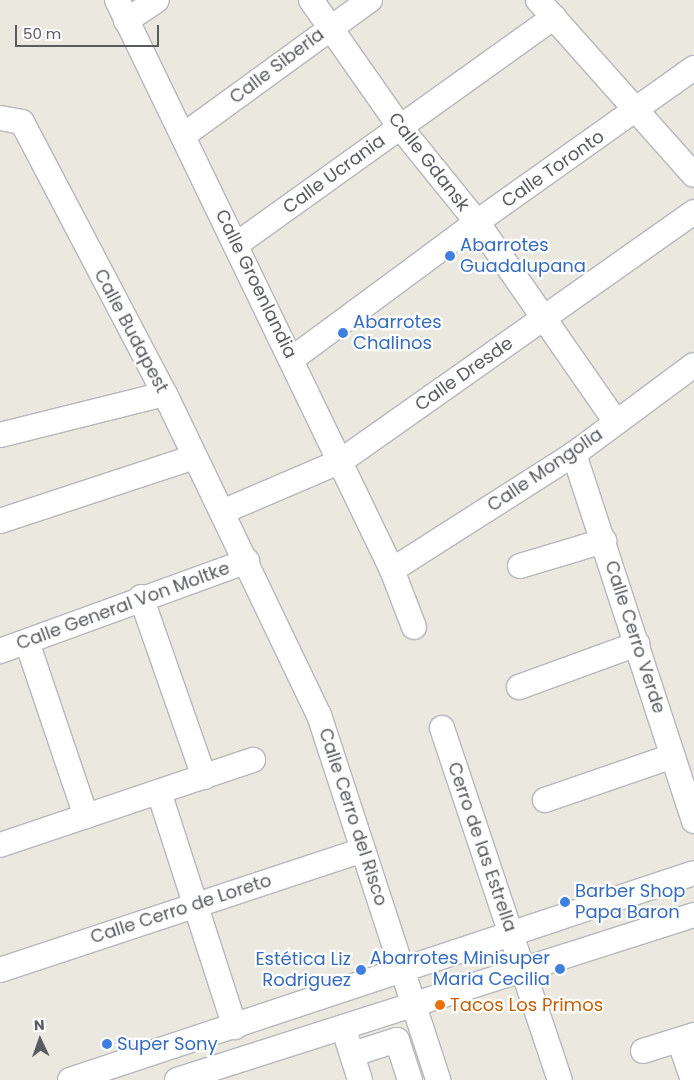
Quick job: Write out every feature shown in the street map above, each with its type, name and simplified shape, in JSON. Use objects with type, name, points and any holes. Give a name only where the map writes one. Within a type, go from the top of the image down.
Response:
[{"type":"street","points":[[121,10],[156,0]]},
{"type":"street","name":"Calle Gdansk","points":[[311,0],[400,127],[477,222],[616,422]]},
{"type":"street","name":"Calle Siberia","points":[[184,134],[330,26],[370,0]]},
{"type":"street","points":[[546,8],[694,175]]},
{"type":"street","name":"Calle Ucrania","points":[[237,244],[400,127],[546,8]]},
{"type":"street","name":"Calle Groenlandia","points":[[121,10],[184,134],[292,359],[392,570],[414,627]]},
{"type":"street","name":"Calle Toronto","points":[[292,359],[477,222],[637,111],[694,68]]},
{"type":"street","name":"Calle Budapest","points":[[0,118],[22,122],[165,394],[246,562]]},
{"type":"street","name":"Calle Dresde","points":[[222,512],[340,461],[694,212]]},
{"type":"street","name":"Calle Mongolia","points":[[392,570],[574,454],[694,365]]},
{"type":"street","points":[[0,435],[165,394]]},
{"type":"street","name":"Calle Cerro Verde","points":[[574,454],[694,821]]},
{"type":"street","points":[[0,521],[195,457]]},
{"type":"street","points":[[520,566],[604,541]]},
{"type":"street","name":"Calle General Von Moltke","points":[[0,651],[140,597],[246,562]]},
{"type":"street","name":"Calle Cerro del Risco","points":[[246,562],[320,715],[438,1080]]},
{"type":"street","points":[[140,597],[204,777]]},
{"type":"street","points":[[27,642],[86,816]]},
{"type":"street","points":[[518,687],[637,644]]},
{"type":"street","name":"Cerro de las Estrella","points":[[442,728],[525,969],[560,1080]]},
{"type":"street","points":[[545,800],[673,756]]},
{"type":"street","points":[[0,845],[253,760]]},
{"type":"street","points":[[159,792],[235,1027]]},
{"type":"street","name":"Calle Cerro de Loreto","points":[[0,970],[195,903],[363,850]]},
{"type":"street","points":[[70,1080],[114,1073],[235,1027],[403,969],[694,873]]},
{"type":"street","points":[[177,1080],[415,1006],[694,914]]},
{"type":"street","points":[[343,1028],[360,1080]]},
{"type":"street","points":[[643,1051],[687,1037],[693,1080]]},
{"type":"street","points":[[353,1054],[397,1040],[410,1080]]},
{"type":"place","name":"Abarrotes Guadalupana","points":[[450,256]]},
{"type":"place","name":"Abarrotes Chalinos","points":[[343,333]]},
{"type":"place","name":"Barber Shop Papa Baron","points":[[565,902]]},
{"type":"place","name":"Abarrotes Minisuper Maria Cecilia","points":[[560,969]]},
{"type":"place","name":"Estética Liz Rodriguez","points":[[361,970]]},
{"type":"place","name":"Tacos Los Primos","points":[[440,1005]]},
{"type":"place","name":"Super Sony","points":[[107,1044]]}]
